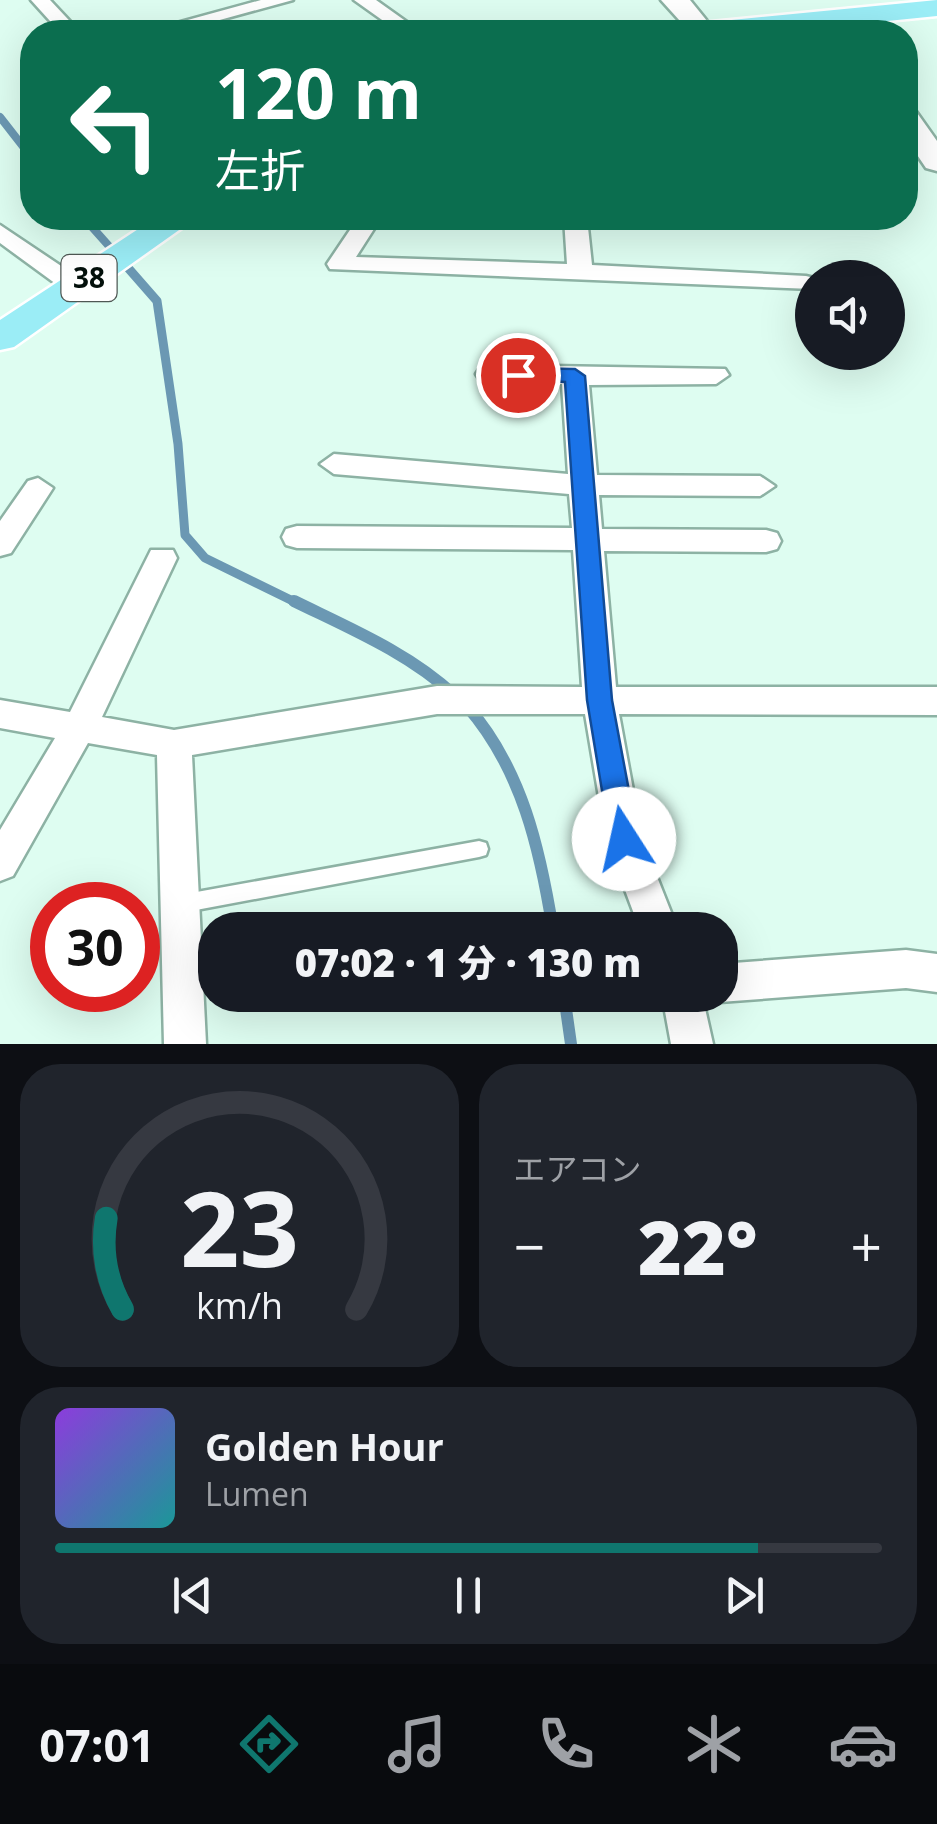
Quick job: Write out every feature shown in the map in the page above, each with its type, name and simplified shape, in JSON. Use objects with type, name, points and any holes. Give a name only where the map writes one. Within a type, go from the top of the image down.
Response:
[{"type":"main road","points":[[866,20],[937,7]]},
{"type":"main road","name":"38","points":[[0,338],[160,230]]},
{"type":"street","points":[[40,0],[59,20]]},
{"type":"street","points":[[203,20],[284,0]]},
{"type":"street","points":[[363,0],[393,20]]},
{"type":"street","points":[[674,0],[696,20]]},
{"type":"street","points":[[918,135],[937,162]]},
{"type":"street","points":[[361,230],[339,264],[795,282]]},
{"type":"street","points":[[577,230],[580,272]]},
{"type":"street","points":[[0,232],[76,286]]},
{"type":"street","points":[[490,374],[716,375]]},
{"type":"street","points":[[575,376],[600,700],[624,839],[651,912]]},
{"type":"street","points":[[334,464],[583,485],[760,486]]},
{"type":"street","points":[[0,545],[38,488]]},
{"type":"street","points":[[297,537],[766,541]]},
{"type":"street","points":[[0,864],[80,727],[162,558]]},
{"type":"street","points":[[0,714],[174,744],[437,700],[937,701]]},
{"type":"street","points":[[174,744],[184,1044]]},
{"type":"street","points":[[738,982],[906,969],[937,973]]},
{"type":"street","points":[[685,1012],[692,1044]]},
{"type":"lane","points":[[180,904],[478,849]]},
{"type":"waterway","points":[[0,117],[20,143]]},
{"type":"waterway","points":[[95,230],[124,263]]},
{"type":"waterway","points":[[122,261],[157,301],[178,444],[185,535],[205,558],[299,604]]},
{"type":"waterway","points":[[294,601],[398,654],[454,695]]},
{"type":"waterway","points":[[467,706],[486,730],[515,783],[535,840],[550,912]]},
{"type":"waterway","points":[[566,1012],[571,1044]]},
{"type":"route","points":[[518,375],[575,376],[600,700],[624,839]]}]
